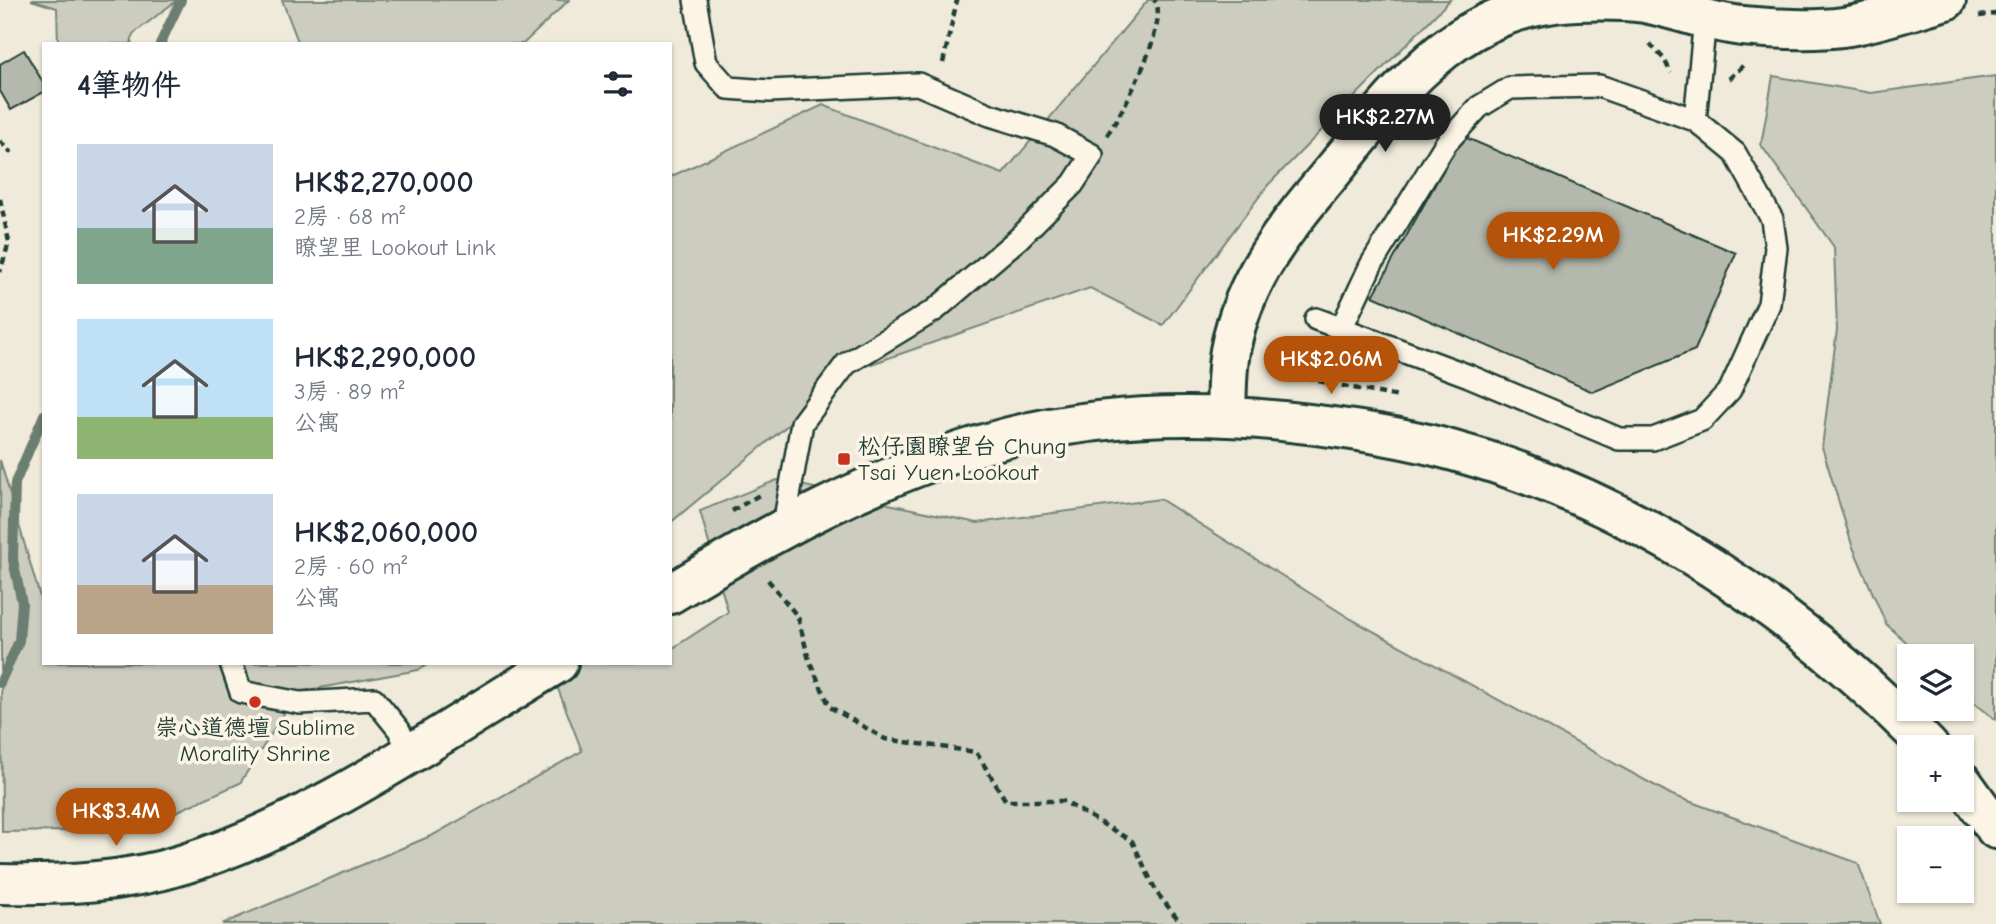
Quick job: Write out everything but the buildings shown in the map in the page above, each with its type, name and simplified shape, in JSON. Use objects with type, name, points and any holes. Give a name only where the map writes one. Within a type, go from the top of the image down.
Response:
[{"type":"main road","points":[[1226,415],[1230,348],[1240,310],[1256,272],[1289,224],[1390,102],[1447,47],[1507,12],[1553,2],[1599,0],[1643,3],[1742,26],[1844,27],[1946,0]]},
{"type":"main road","points":[[672,593],[840,499],[902,472],[988,443],[1060,427],[1143,416],[1226,415],[1337,427],[1454,450],[1525,475],[1620,516],[1702,561],[1778,613],[1828,653],[1916,735]]},
{"type":"main road","points":[[0,884],[64,885],[129,876],[183,865],[238,844],[338,796],[555,665]]},
{"type":"main road","points":[[1974,797],[1995,824]]},
{"type":"lane","points":[[695,0],[706,63],[728,88],[769,91],[918,84],[990,116],[1055,135],[1092,155],[1073,184],[1018,239],[935,310],[846,363],[802,423],[783,530]]},
{"type":"lane","points":[[1695,120],[1705,19]]},
{"type":"lane","points":[[1316,319],[1340,329],[1469,376],[1619,439],[1653,439],[1702,420],[1730,390],[1769,304],[1776,248],[1772,219],[1735,153],[1695,120],[1599,86],[1510,88],[1479,107],[1446,143],[1371,265],[1340,329]]},
{"type":"lane","points":[[232,665],[241,692],[300,703],[374,699],[399,730],[410,752]]},
{"type":"path","points":[[936,92],[957,0]]},
{"type":"path","points":[[1092,155],[1111,130],[1139,79],[1160,15],[1154,0]]},
{"type":"path","points":[[0,141],[11,153]]},
{"type":"path","points":[[0,199],[9,242],[0,272]]},
{"type":"path","points":[[760,571],[798,617],[809,660],[830,707],[885,739],[976,752],[1006,801],[1063,801],[1132,841],[1157,893],[1182,924]]},
{"type":"shaded area","points":[[31,0],[177,0],[133,34],[131,42],[58,42],[57,8]]},
{"type":"shaded area","points":[[282,0],[569,0],[525,42],[298,42]]},
{"type":"shaded area","points":[[1148,0],[1450,0],[1268,185],[1163,325],[1090,288],[854,370],[672,521],[672,176],[823,105],[1003,174]]},
{"type":"shaded area","points":[[1773,76],[1871,93],[1996,76],[1996,720],[1974,703],[1974,644],[1908,644],[1886,624],[1852,545],[1822,447],[1837,330],[1834,247],[1761,145]]},
{"type":"shaded area","points":[[0,460],[42,597],[42,665],[427,665],[418,670],[298,692],[240,783],[136,830],[2,832]]},
{"type":"shaded area","points":[[777,480],[977,523],[1160,499],[1351,619],[1672,795],[1858,863],[1880,924],[222,924],[433,835],[582,751],[549,665],[672,665],[672,649],[728,612],[700,511]]},
{"type":"waterway","points":[[161,42],[181,0]]},
{"type":"waterway","points":[[0,683],[19,641],[22,603],[13,560],[15,483],[42,420]]},
{"type":"place","name":"松仔園瞭望台 Chung Tsai Yuen Lookout","points":[[844,459]]},
{"type":"place","name":"崇心道德壇 Sublime Morality Shrine","points":[[255,702]]}]
